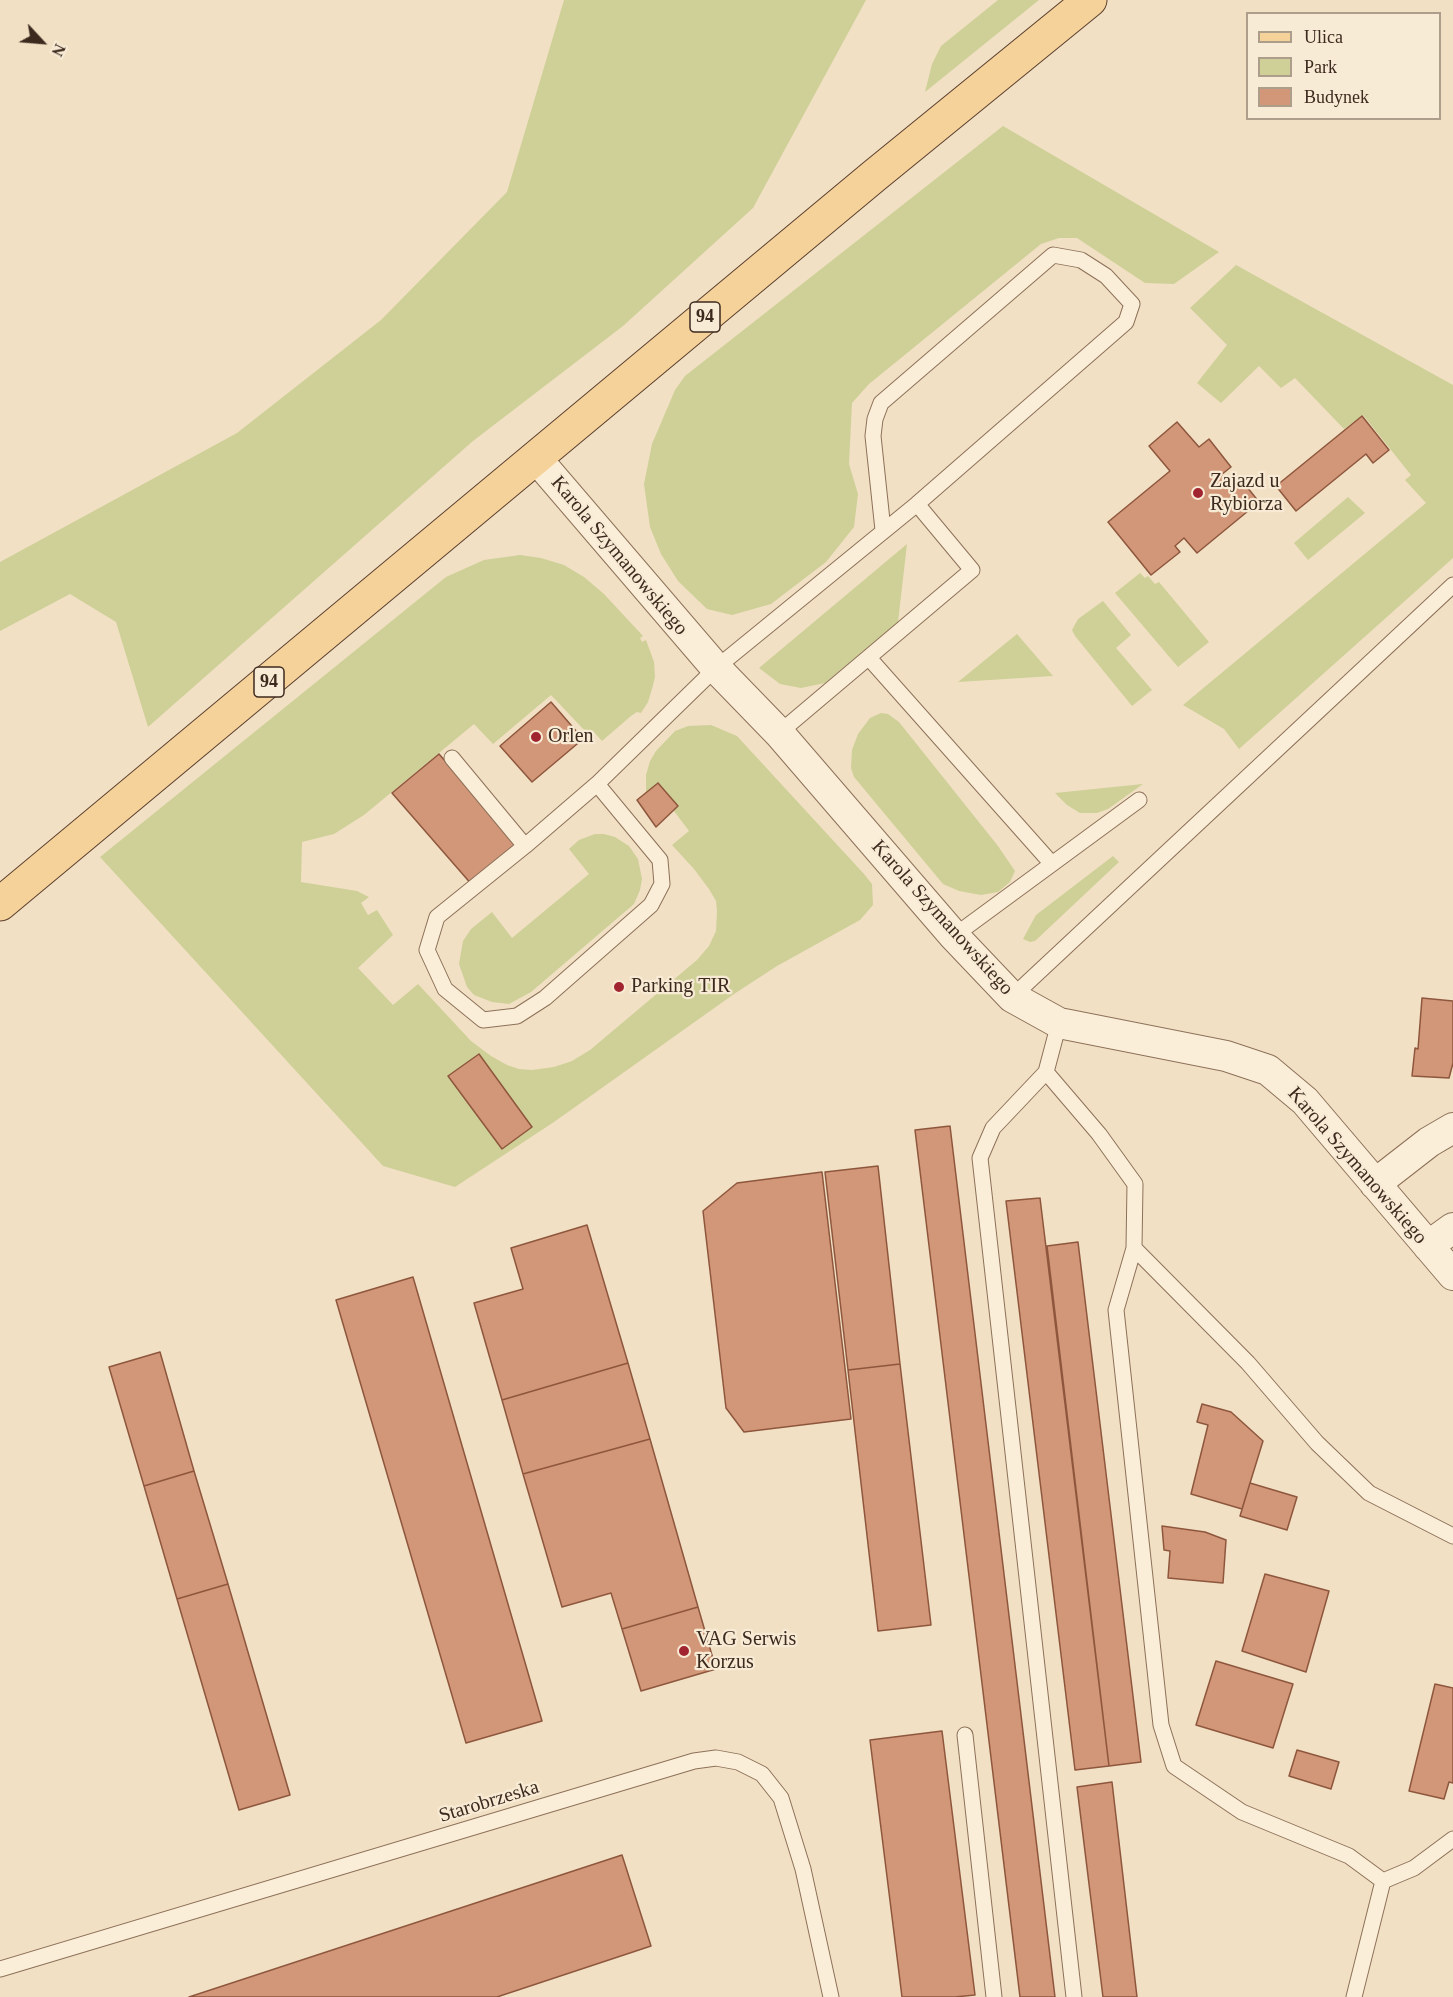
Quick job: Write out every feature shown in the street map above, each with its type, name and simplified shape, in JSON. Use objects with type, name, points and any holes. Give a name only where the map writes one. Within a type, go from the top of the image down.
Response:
[{"type":"main road","name":"94","points":[[0,904],[883,168],[1090,0]]},
{"type":"street","name":"Karola Szymanowskiego","points":[[536,458],[716,668],[779,733],[954,936],[1012,997],[1059,1023],[1226,1056],[1268,1070],[1305,1101],[1453,1275]]},
{"type":"street","points":[[1375,1184],[1429,1142],[1453,1128]]},
{"type":"street","points":[[1428,1246],[1453,1228]]},
{"type":"lane","points":[[597,784],[660,860],[662,884],[651,905],[545,998],[517,1016],[483,1020],[445,989],[427,950],[437,917],[597,784],[716,668],[916,504],[1126,322],[1132,304],[1106,276],[1081,260],[1053,255],[881,403],[873,436],[883,530]]},
{"type":"lane","points":[[779,733],[972,570],[916,504]]},
{"type":"lane","points":[[1012,997],[1453,585]]},
{"type":"lane","points":[[869,658],[1052,864]]},
{"type":"lane","points":[[452,758],[525,846]]},
{"type":"lane","points":[[954,936],[1139,800]]},
{"type":"lane","points":[[1059,1023],[1046,1071],[993,1128],[980,1158],[1074,1997]]},
{"type":"lane","points":[[1046,1071],[1099,1134],[1136,1184],[1134,1248],[1116,1310],[1161,1725],[1174,1766],[1242,1812],[1349,1856],[1383,1881]]},
{"type":"lane","points":[[1134,1248],[1248,1363],[1317,1443],[1369,1493],[1453,1536]]},
{"type":"lane","points":[[965,1735],[994,1997]]},
{"type":"lane","name":"Starobrzeska","points":[[0,1969],[694,1761],[716,1758],[738,1762],[762,1774],[781,1798],[803,1869],[831,1997]]},
{"type":"lane","points":[[1383,1881],[1414,1868],[1453,1839]]},
{"type":"lane","points":[[1354,1997],[1383,1881]]},
{"type":"green space","points":[[564,0],[866,0],[753,208],[623,326],[473,441],[148,727],[116,622],[70,594],[0,631],[0,562],[237,433],[381,320],[507,192]]},
{"type":"green space","points":[[998,0],[1039,0],[925,92],[932,64],[941,46]]},
{"type":"green space","points":[[1003,126],[1219,252],[1174,284],[1145,283],[1077,238],[1059,238],[1041,244],[869,384],[852,403],[849,464],[858,494],[854,527],[826,562],[771,604],[732,615],[707,609],[678,581],[661,554],[650,527],[644,484],[652,444],[675,390],[685,376]]},
{"type":"green space","points":[[1236,265],[1453,385],[1453,558],[1239,749],[1224,729],[1183,705],[1426,503],[1405,480],[1411,475],[1363,415],[1344,429],[1295,378],[1281,388],[1259,366],[1221,403],[1197,383],[1227,345],[1190,308]]},
{"type":"green space","points":[[1348,497],[1365,513],[1308,560],[1294,543]]},
{"type":"green space","points":[[907,544],[898,622],[825,683],[801,688],[780,684],[759,668]]},
{"type":"green space","points":[[520,555],[564,565],[584,577],[604,594],[643,636],[640,638],[642,642],[646,640],[654,662],[655,677],[652,689],[641,713],[637,712],[631,716],[602,741],[593,731],[588,734],[551,695],[493,744],[474,724],[364,815],[334,834],[302,842],[301,882],[357,891],[369,897],[361,903],[368,915],[377,910],[393,935],[358,968],[393,1005],[418,984],[471,1041],[491,1056],[519,1069],[554,1067],[572,1061],[590,1050],[697,960],[709,946],[716,931],[716,901],[694,869],[672,845],[689,831],[662,795],[646,807],[646,775],[650,761],[675,731],[688,726],[711,725],[737,736],[864,874],[872,884],[873,905],[860,920],[777,966],[734,994],[554,1122],[455,1187],[383,1166],[100,857],[446,577],[484,560]]},
{"type":"green space","points":[[1140,573],[1145,578],[1148,576],[1155,584],[1159,582],[1209,642],[1178,667],[1115,593]]},
{"type":"green space","points":[[1103,601],[1131,635],[1116,648],[1152,690],[1132,706],[1072,630],[1078,619]]},
{"type":"green space","points":[[1017,634],[1053,676],[958,682]]},
{"type":"green space","points":[[881,713],[888,714],[899,722],[998,846],[1015,871],[1010,882],[998,892],[981,895],[959,891],[943,884],[854,777],[851,768],[852,750],[858,734],[870,718]]},
{"type":"green space","points":[[1143,784],[1108,809],[1097,813],[1080,813],[1067,805],[1055,793]]},
{"type":"green space","points":[[595,834],[615,837],[629,846],[638,859],[642,879],[634,904],[531,992],[509,1004],[492,1002],[474,995],[467,987],[459,964],[463,941],[471,929],[492,912],[512,938],[589,874],[569,849],[579,840]]},
{"type":"green space","points":[[1113,856],[1119,862],[1035,941],[1030,942],[1023,939],[1036,915]]},
{"type":"building","points":[[1362,416],[1389,450],[1373,463],[1366,454],[1296,511],[1276,486]]},
{"type":"building","name":"Zajazd u Rybiorza","points":[[1177,422],[1199,447],[1209,439],[1231,467],[1221,475],[1229,485],[1239,477],[1259,502],[1197,553],[1184,538],[1175,546],[1180,552],[1151,575],[1108,522],[1170,471],[1149,446]]},
{"type":"building","points":[[551,702],[583,739],[532,782],[500,746]]},
{"type":"building","points":[[439,754],[520,846],[473,886],[392,793]]},
{"type":"building","points":[[658,783],[678,806],[656,827],[637,800]]},
{"type":"building","points":[[1422,998],[1453,1001],[1453,1063],[1449,1078],[1412,1076],[1415,1048],[1418,1049]]},
{"type":"building","points":[[479,1054],[532,1127],[502,1149],[448,1076]]},
{"type":"building","points":[[950,1126],[1055,1997],[1020,1997],[915,1130]]},
{"type":"building","points":[[878,1166],[900,1364],[848,1370],[825,1172]]},
{"type":"building","points":[[822,1172],[851,1419],[744,1432],[726,1408],[703,1211],[737,1183]]},
{"type":"building","points":[[1040,1198],[1109,1766],[1075,1770],[1006,1201]]},
{"type":"building","points":[[587,1225],[628,1363],[502,1400],[474,1303],[523,1289],[511,1248]]},
{"type":"building","points":[[1078,1242],[1141,1762],[1109,1766],[1047,1246]]},
{"type":"building","points":[[413,1277],[542,1721],[466,1743],[336,1300]]},
{"type":"building","points":[[160,1352],[194,1471],[144,1486],[109,1367]]},
{"type":"building","points":[[628,1363],[650,1439],[523,1474],[502,1400]]},
{"type":"building","points":[[900,1364],[931,1625],[878,1631],[848,1370]]},
{"type":"building","points":[[1202,1404],[1231,1412],[1263,1441],[1242,1509],[1191,1494],[1208,1425],[1197,1422]]},
{"type":"building","points":[[650,1439],[698,1607],[622,1629],[611,1593],[562,1607],[523,1474]]},
{"type":"building","points":[[194,1471],[228,1584],[177,1599],[144,1486]]},
{"type":"building","points":[[1250,1483],[1297,1497],[1287,1530],[1240,1516]]},
{"type":"building","points":[[1162,1526],[1205,1532],[1226,1540],[1223,1583],[1168,1578],[1170,1551],[1164,1550]]},
{"type":"building","points":[[1265,1574],[1329,1591],[1306,1672],[1242,1651]]},
{"type":"building","points":[[228,1584],[290,1795],[239,1810],[177,1599]]},
{"type":"building","points":[[698,1607],[716,1669],[641,1691],[622,1629]]},
{"type":"building","points":[[1216,1661],[1293,1684],[1273,1748],[1196,1725]]},
{"type":"building","points":[[1435,1684],[1453,1688],[1453,1783],[1449,1782],[1444,1799],[1409,1791]]},
{"type":"building","points":[[942,1731],[975,1995],[902,1997],[870,1740]]},
{"type":"building","points":[[1297,1750],[1339,1762],[1331,1789],[1289,1776]]},
{"type":"building","points":[[1112,1782],[1137,1997],[1103,1997],[1077,1787]]},
{"type":"building","points":[[622,1855],[651,1946],[497,1997],[189,1997]]},
{"type":"place","name":"Zajazd u Rybiorza","points":[[1198,493]]},
{"type":"place","name":"Orlen","points":[[536,737]]},
{"type":"place","name":"Parking TIR","points":[[619,987]]},
{"type":"place","name":"VAG Serwis Korzus","points":[[684,1651]]}]
